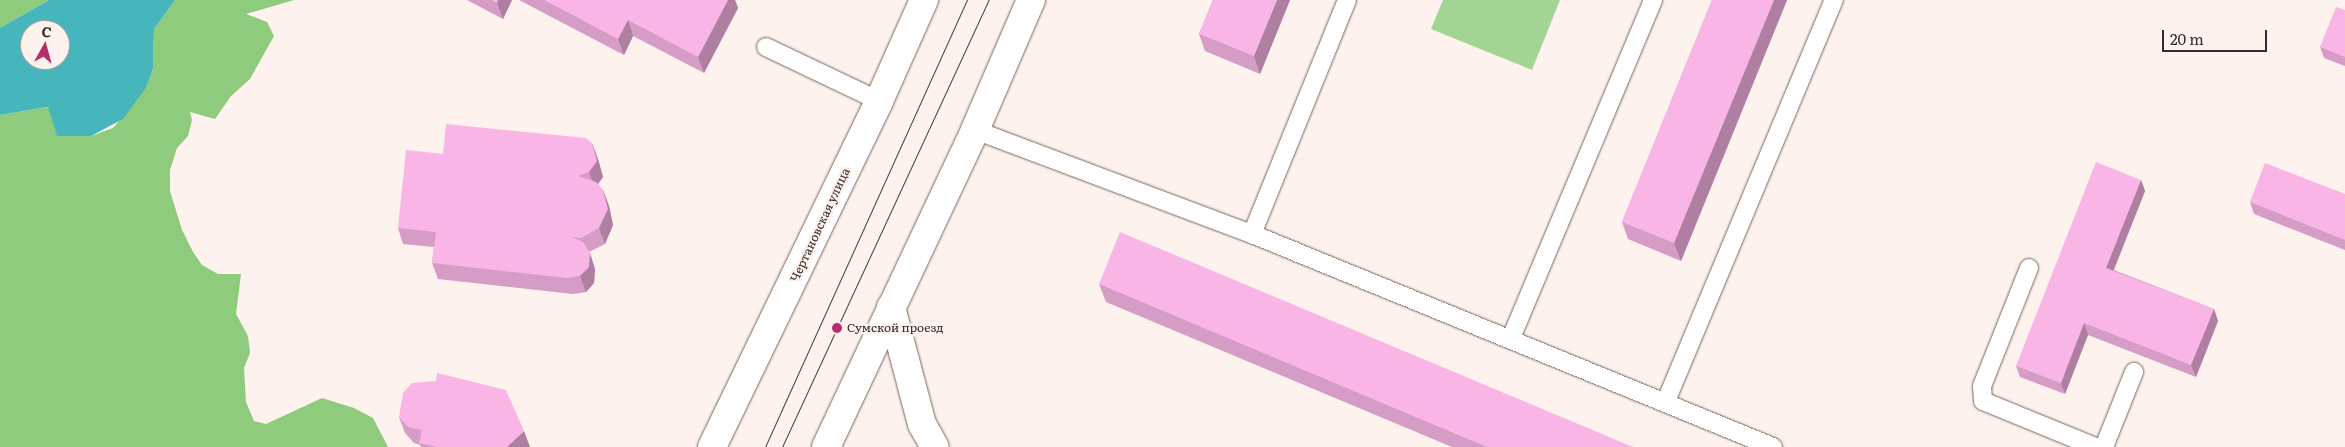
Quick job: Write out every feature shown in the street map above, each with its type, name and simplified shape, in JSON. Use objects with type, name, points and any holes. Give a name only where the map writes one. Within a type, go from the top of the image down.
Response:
[{"type":"main road","name":"Чертановская улица","points":[[712,447],[879,101],[924,0]]},
{"type":"main road","points":[[826,447],[975,130],[1031,0]]},
{"type":"main road","points":[[891,307],[922,424],[935,447]]},
{"type":"lane","points":[[1252,234],[1347,0]]},
{"type":"lane","points":[[1511,338],[1653,0]]},
{"type":"lane","points":[[1666,401],[1834,0]]},
{"type":"lane","points":[[766,47],[879,101]]},
{"type":"lane","points":[[975,130],[1252,234],[1666,401],[1773,447]]},
{"type":"lane","points":[[2029,268],[1982,386],[1983,401],[2095,447]]},
{"type":"lane","points":[[2104,447],[2134,372]]},
{"type":"green space","points":[[0,0],[49,0],[0,28]]},
{"type":"green space","points":[[175,0],[294,0],[246,14],[267,22],[274,36],[250,79],[231,96],[215,119],[190,112],[192,120],[188,136],[177,148],[170,170],[170,191],[182,230],[193,252],[202,265],[218,274],[241,274],[236,314],[248,336],[250,353],[244,368],[246,402],[254,421],[266,424],[322,398],[354,408],[373,418],[388,447],[0,447],[0,115],[49,107],[91,136],[113,128],[136,101],[153,70],[154,29]]},
{"type":"green space","points":[[1443,0],[1560,0],[1532,70],[1431,29]]},
{"type":"water","points":[[49,0],[175,0],[154,29],[153,69],[145,89],[123,119],[91,136],[57,136],[48,107],[0,115],[0,28]]},
{"type":"building","points":[[544,0],[728,0],[698,57],[628,20],[618,39]]},
{"type":"building","points":[[1213,0],[1277,0],[1254,56],[1199,34]]},
{"type":"building","points":[[1712,0],[1774,0],[1674,243],[1622,222]]},
{"type":"building","points":[[2336,7],[2345,10],[2345,57],[2320,47]]},
{"type":"building","points":[[446,124],[586,138],[592,143],[597,161],[589,172],[578,176],[596,182],[603,190],[608,209],[599,228],[581,238],[572,237],[583,242],[590,253],[589,267],[580,276],[567,278],[432,263],[436,232],[398,228],[406,150],[443,154]]},
{"type":"building","points":[[2096,162],[2141,180],[2106,268],[2214,309],[2191,365],[2084,323],[2061,383],[2016,366]]},
{"type":"building","points":[[2265,163],[2345,194],[2345,240],[2250,202]]},
{"type":"building","points":[[1120,232],[1633,447],[1487,447],[1099,284]]},
{"type":"building","points":[[437,373],[506,390],[524,431],[507,447],[437,447],[419,443],[422,430],[408,427],[399,417],[403,393],[412,383],[436,381]]},
{"type":"tram line","points":[[765,447],[967,0]]},
{"type":"tram line","points":[[782,447],[989,0]]},
{"type":"place","name":"Сумской проезд","points":[[837,328]]}]
